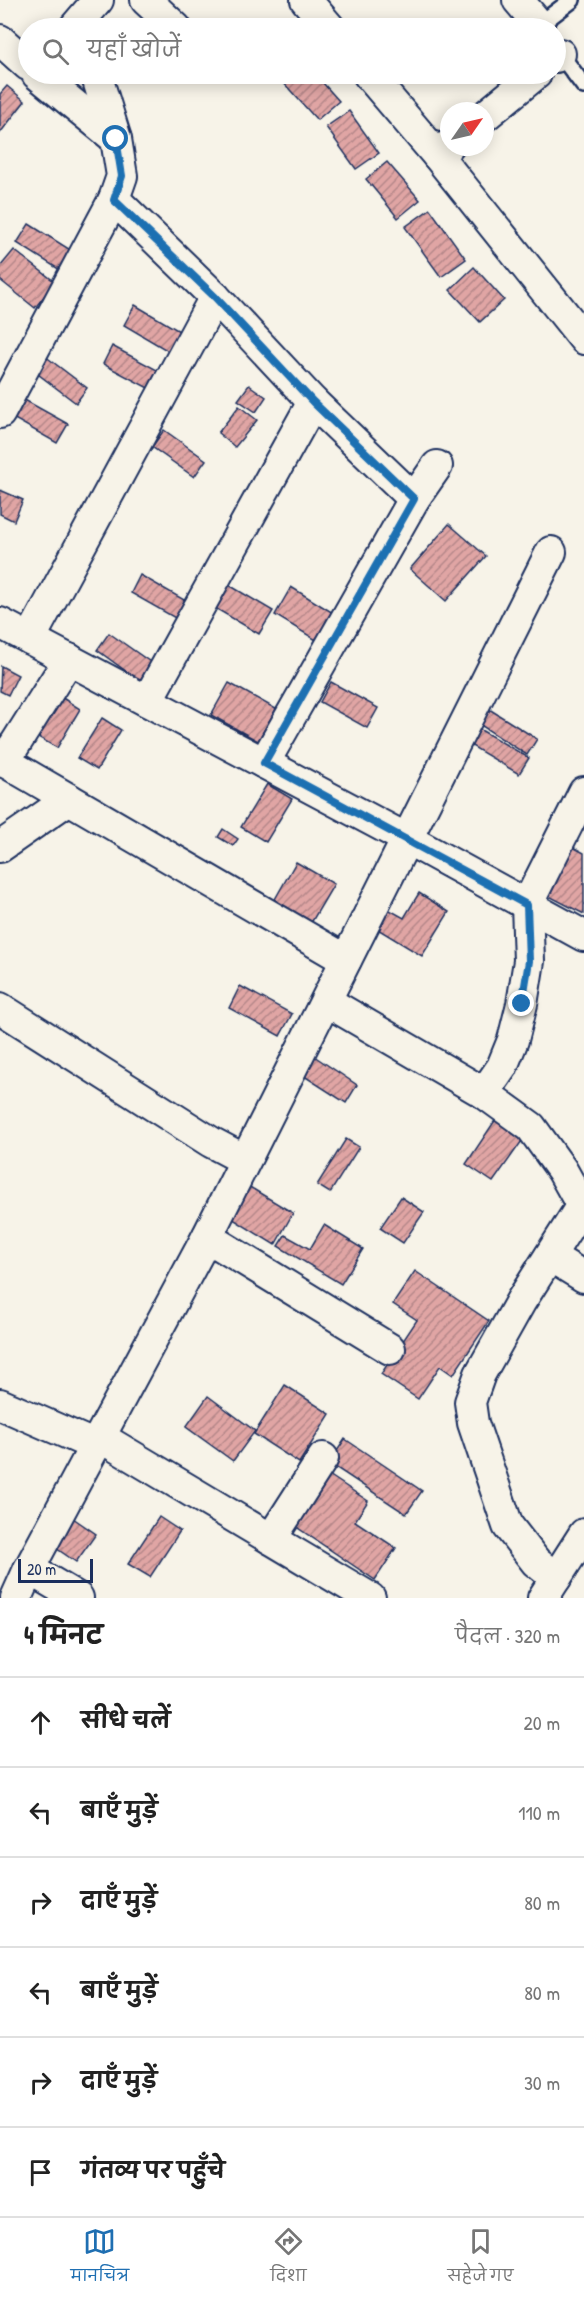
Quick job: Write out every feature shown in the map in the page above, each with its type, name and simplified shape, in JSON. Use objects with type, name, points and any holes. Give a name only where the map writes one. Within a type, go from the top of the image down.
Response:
[{"type":"street","points":[[83,18],[99,0]]},
{"type":"street","points":[[146,0],[165,18]]},
{"type":"street","points":[[306,0],[321,18]]},
{"type":"street","points":[[518,0],[531,18]]},
{"type":"street","points":[[0,39],[18,56]]},
{"type":"street","points":[[50,84],[116,139]]},
{"type":"street","points":[[0,413],[114,200],[122,176],[116,139],[99,84]]},
{"type":"street","points":[[378,84],[440,147]]},
{"type":"street","points":[[494,109],[524,84]]},
{"type":"street","points":[[447,156],[584,339]]},
{"type":"street","points":[[114,200],[215,297],[313,402],[414,499]]},
{"type":"street","points":[[30,639],[215,297]]},
{"type":"street","points":[[147,701],[313,402]]},
{"type":"street","points":[[264,763],[414,499],[437,466]]},
{"type":"street","points":[[16,1598],[29,1569],[207,1237],[551,552]]},
{"type":"street","points":[[0,623],[407,839],[584,936]]},
{"type":"street","points":[[69,659],[2,761],[346,960]]},
{"type":"street","points":[[484,1093],[502,1066],[513,1040],[522,1004],[529,961],[527,905],[584,793]]},
{"type":"street","points":[[0,846],[69,799]]},
{"type":"street","points":[[326,1001],[484,1093],[531,1127],[583,1204],[480,1374],[470,1402],[473,1423],[508,1526],[536,1562],[549,1588]]},
{"type":"street","points":[[0,1008],[211,1142],[245,1160]]},
{"type":"street","points":[[207,1237],[390,1349]]},
{"type":"street","points":[[550,1256],[584,1277]]},
{"type":"street","points":[[0,1404],[98,1442],[271,1539],[370,1598]]},
{"type":"street","points":[[271,1539],[323,1458]]},
{"type":"street","points":[[549,1588],[584,1534]]},
{"type":"street","points":[[29,1569],[78,1598]]},
{"type":"lane","points":[[563,18],[572,0]]},
{"type":"lane","points":[[566,63],[584,86]]},
{"type":"building","points":[[285,84],[324,84],[339,101],[317,120]]},
{"type":"building","points":[[7,86],[25,101],[0,133],[0,94]]},
{"type":"building","points":[[349,111],[379,153],[356,169],[326,127]]},
{"type":"building","points":[[387,162],[420,200],[398,218],[366,179]]},
{"type":"building","points":[[430,209],[466,259],[441,277],[405,227]]},
{"type":"building","points":[[29,224],[72,251],[60,270],[17,243]]},
{"type":"building","points":[[14,250],[55,282],[35,308],[0,280],[0,267]]},
{"type":"building","points":[[474,267],[504,300],[480,322],[450,290]]},
{"type":"building","points":[[135,305],[181,332],[170,352],[124,325]]},
{"type":"building","points":[[112,346],[159,371],[150,389],[103,364]]},
{"type":"building","points":[[45,356],[87,388],[76,403],[34,371]]},
{"type":"building","points":[[249,385],[266,397],[256,412],[238,400]]},
{"type":"building","points":[[21,398],[68,424],[57,443],[11,417]]},
{"type":"building","points":[[239,406],[257,420],[235,447],[218,433]]},
{"type":"building","points":[[164,430],[206,460],[194,477],[152,447]]},
{"type":"building","points":[[0,490],[23,500],[14,521],[0,514]]},
{"type":"building","points":[[449,524],[486,556],[446,601],[410,569]]},
{"type":"building","points":[[140,575],[186,601],[177,619],[131,593]]},
{"type":"building","points":[[229,585],[273,611],[259,634],[215,608]]},
{"type":"building","points":[[291,587],[338,616],[321,643],[275,615]]},
{"type":"building","points":[[109,633],[153,664],[141,682],[97,650]]},
{"type":"building","points":[[1,666],[18,675],[8,695],[0,691]]},
{"type":"building","points":[[331,682],[378,708],[367,728],[320,702]]},
{"type":"building","points":[[229,683],[276,709],[258,741],[211,715]]},
{"type":"building","points":[[61,697],[80,709],[57,748],[38,737]]},
{"type":"building","points":[[489,709],[537,739],[527,755],[479,724]]},
{"type":"building","points":[[102,718],[121,730],[97,770],[77,758]]},
{"type":"building","points":[[479,729],[529,758],[519,774],[470,745]]},
{"type":"building","points":[[267,784],[292,799],[266,842],[241,827]]},
{"type":"building","points":[[223,829],[238,839],[233,846],[218,837]]},
{"type":"building","points":[[571,846],[584,853],[584,914],[547,895]]},
{"type":"building","points":[[296,862],[334,884],[311,923],[274,901]]},
{"type":"building","points":[[419,893],[449,912],[422,956],[376,928],[388,909],[404,918]]},
{"type":"building","points":[[240,986],[292,1014],[280,1036],[229,1008]]},
{"type":"building","points":[[314,1056],[357,1085],[346,1103],[301,1074]]},
{"type":"building","points":[[496,1119],[524,1138],[493,1182],[466,1164]]},
{"type":"building","points":[[346,1139],[359,1147],[330,1193],[317,1185]]},
{"type":"building","points":[[248,1186],[293,1213],[275,1245],[230,1217]]},
{"type":"building","points":[[401,1197],[424,1212],[403,1243],[380,1228]]},
{"type":"building","points":[[324,1225],[363,1249],[341,1284],[278,1246],[285,1235],[310,1249]]},
{"type":"building","points":[[415,1271],[489,1321],[453,1375],[440,1366],[418,1399],[381,1374],[417,1320],[393,1304]]},
{"type":"building","points":[[285,1385],[330,1414],[299,1463],[254,1434]]},
{"type":"building","points":[[208,1396],[255,1431],[233,1461],[186,1427]]},
{"type":"building","points":[[345,1439],[422,1491],[406,1514],[329,1463]]},
{"type":"building","points":[[326,1473],[368,1501],[355,1521],[396,1548],[375,1580],[292,1524]]},
{"type":"building","points":[[159,1517],[180,1531],[150,1577],[128,1564]]},
{"type":"building","points":[[73,1518],[96,1534],[76,1562],[53,1546]]},
{"type":"route","points":[[116,139],[122,176],[114,200],[215,297],[313,402],[414,499],[264,763],[527,905],[529,961],[522,1004]]}]
